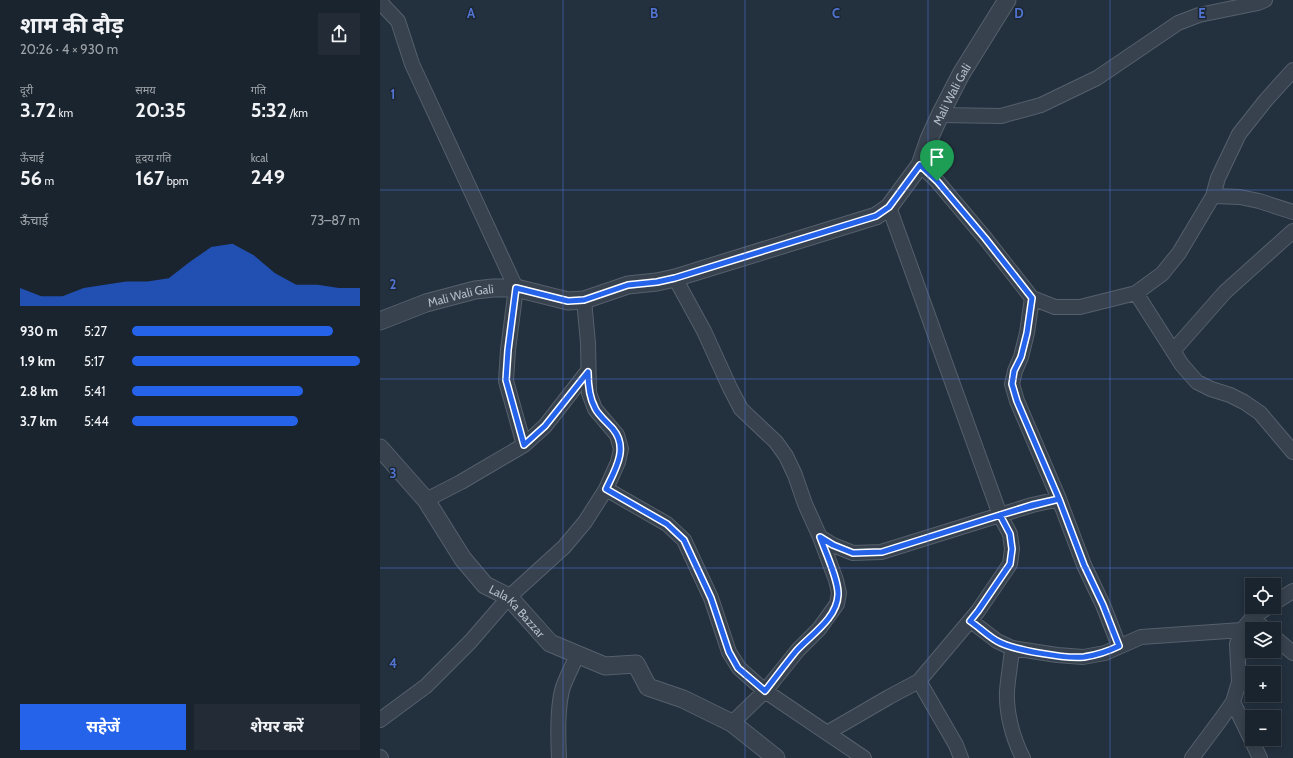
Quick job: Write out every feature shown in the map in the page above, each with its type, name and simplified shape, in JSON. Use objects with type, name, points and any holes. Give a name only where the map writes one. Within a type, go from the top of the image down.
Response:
[{"type":"street","name":"Mali Wali Gali","points":[[380,321],[426,303],[475,290],[493,288],[516,288],[568,301],[584,300],[628,285],[657,282],[675,278],[876,216],[889,207],[920,165],[929,139],[961,74],[1007,0]]},
{"type":"street","points":[[940,115],[1001,116],[1041,105],[1097,78],[1178,23],[1199,15],[1258,3],[1265,0]]},
{"type":"street","points":[[380,2],[398,21],[412,64],[516,288],[508,350],[506,380],[524,445]]},
{"type":"street","points":[[920,165],[937,181],[985,238],[1032,298],[1055,307],[1080,307],[1136,293],[1162,274],[1179,253],[1213,196],[1221,172],[1239,134],[1266,100],[1293,70]]},
{"type":"street","points":[[1213,196],[1240,197],[1259,200],[1293,212]]},
{"type":"street","points":[[827,733],[919,681],[978,611],[1010,564],[1012,549],[1010,534],[1000,515],[889,207]]},
{"type":"street","points":[[1172,351],[1225,292],[1293,231]]},
{"type":"street","points":[[675,278],[704,331],[741,409],[776,442],[786,456],[820,537],[836,580],[839,593],[837,604],[819,629],[798,650],[765,691],[732,723]]},
{"type":"street","points":[[1136,293],[1172,351],[1197,382],[1211,389],[1230,395],[1244,402],[1260,413],[1293,452]]},
{"type":"street","points":[[1032,298],[1027,333],[1021,357],[1014,371],[1012,384],[1017,401],[1119,646]]},
{"type":"street","points":[[380,720],[426,686],[470,642],[509,597],[564,547],[585,522],[606,489],[618,462],[621,449],[617,434],[595,409],[589,393],[588,343],[584,300]]},
{"type":"street","points":[[426,500],[468,478],[524,445],[545,426],[588,372]]},
{"type":"street","name":"Lala Ka Bazzar","points":[[380,448],[426,500],[462,559],[485,585],[509,597],[550,643],[605,666],[636,664],[648,687],[683,699],[732,723],[776,758]]},
{"type":"street","points":[[606,489],[667,524],[684,540],[711,598],[729,652],[738,668],[765,691],[864,758]]},
{"type":"street","points":[[820,537],[833,545],[853,553],[882,552],[1032,505],[1059,499]]},
{"type":"street","points":[[1281,599],[1293,591]]},
{"type":"street","points":[[1192,758],[1233,702],[1239,682],[1236,644],[1242,630],[1252,618],[1258,614]]},
{"type":"street","points":[[1252,618],[1257,622]]},
{"type":"street","points":[[970,621],[997,641],[1012,648],[1057,655],[1083,657],[1105,653],[1141,636],[1242,630]]},
{"type":"street","points":[[1281,643],[1293,653]]},
{"type":"street","points":[[1012,648],[1007,692],[1009,715],[1017,747],[1023,758]]},
{"type":"street","points":[[548,758],[559,752],[560,703],[563,686],[577,655]]},
{"type":"street","points":[[919,681],[956,746],[961,758]]},
{"type":"street","points":[[1233,702],[1260,758]]},
{"type":"route","points":[[937,181],[920,165],[889,207],[876,216],[675,278],[657,282],[628,285],[584,300],[568,301],[516,288],[508,350],[506,380],[524,445],[545,426],[588,372],[589,393],[595,409],[617,434],[621,449],[618,462],[606,489],[667,524],[684,540],[711,598],[723,630],[729,652],[738,668],[765,691],[798,650],[819,629],[837,604],[839,593],[836,580],[820,537],[833,545],[853,553],[882,552],[1000,515],[1018,510],[1032,505],[1059,499],[1084,565],[1103,605],[1119,646],[1105,653],[1083,657],[1057,655],[1012,648],[997,641],[970,621],[1010,564],[1012,549],[1010,534],[1000,515],[1032,505],[1059,499],[1017,401],[1012,384],[1014,371],[1021,357],[1027,333],[1032,298],[985,238],[937,181]]}]
